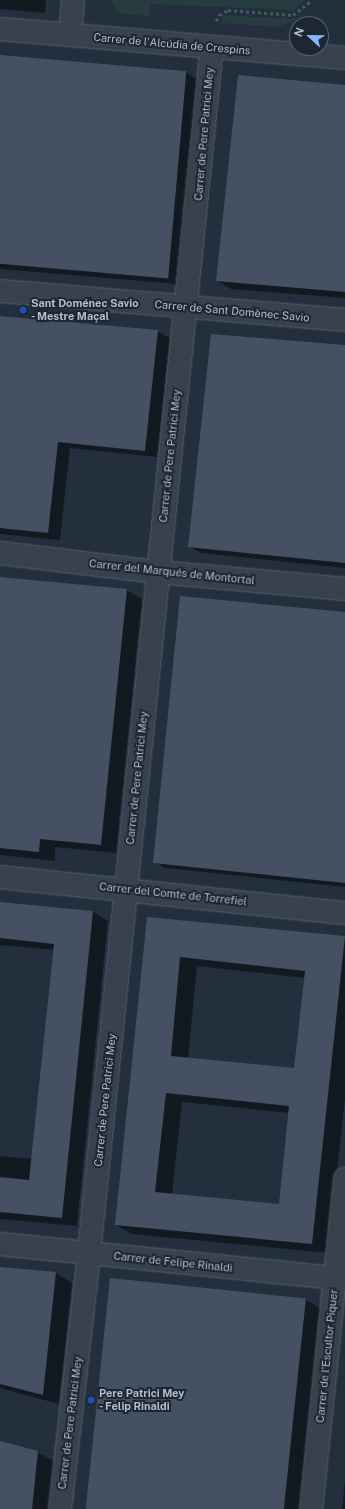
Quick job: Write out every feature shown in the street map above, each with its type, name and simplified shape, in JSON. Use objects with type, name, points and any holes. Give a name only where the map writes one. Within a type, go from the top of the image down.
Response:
[{"type":"street","points":[[70,35],[73,0]]},
{"type":"street","name":"Carrer de l'Alcúdia de Crespins","points":[[0,29],[345,58]]},
{"type":"street","name":"Carrer de Pere Patrici Mey","points":[[60,1509],[90,1253],[158,572],[187,307],[212,47]]},
{"type":"street","name":"Carrer de Sant Domènec Savio","points":[[0,291],[345,320]]},
{"type":"street","name":"Carrer del Marqués de Montortal","points":[[0,553],[158,572],[345,589]]},
{"type":"street","name":"Carrer del Comte de Torrefiel","points":[[0,877],[345,913]]},
{"type":"street","name":"Carrer de l'Escultor Piquer","points":[[311,1509],[340,1279],[345,1179]]},
{"type":"street","name":"Carrer de Felipe Rinaldi","points":[[0,1244],[340,1279]]},
{"type":"path","points":[[212,47],[216,20],[223,11],[293,15],[312,0]]},
{"type":"green space","points":[[110,0],[304,1],[294,10],[151,4],[149,16],[123,14],[116,10]]},
{"type":"green space","points":[[222,15],[289,19],[289,22],[278,27],[222,23]]},
{"type":"building","points":[[0,55],[186,71],[168,279],[0,264]]},
{"type":"building","points":[[238,75],[345,85],[345,292],[216,281]]},
{"type":"building","points":[[0,316],[158,330],[145,451],[58,442],[48,533],[0,528]]},
{"type":"building","points":[[211,334],[345,345],[345,563],[188,547]]},
{"type":"building","points":[[0,577],[127,589],[101,845],[40,839],[39,852],[0,848]]},
{"type":"building","points":[[180,596],[345,612],[345,883],[153,863]]},
{"type":"building","points":[[0,902],[93,911],[62,1218],[0,1212],[0,1177],[29,1180],[54,944],[0,938]]},
{"type":"building","points":[[147,917],[345,936],[312,1244],[115,1225]],"holes":[[[180,957],[305,971],[294,1068],[171,1056]],[[166,1093],[289,1106],[279,1204],[155,1192]]]},
{"type":"building","points":[[0,1267],[56,1272],[43,1395],[0,1384]]},
{"type":"building","points":[[110,1278],[306,1299],[284,1509],[86,1509]]},
{"type":"building","points":[[0,1441],[38,1451],[32,1509],[0,1509]]},
{"type":"place","name":"Sant Doménec Savio - Mestre Maçal","points":[[23,310]]},
{"type":"place","name":"Pere Patrici Mey - Felip Rinaldi","points":[[91,1400]]}]
